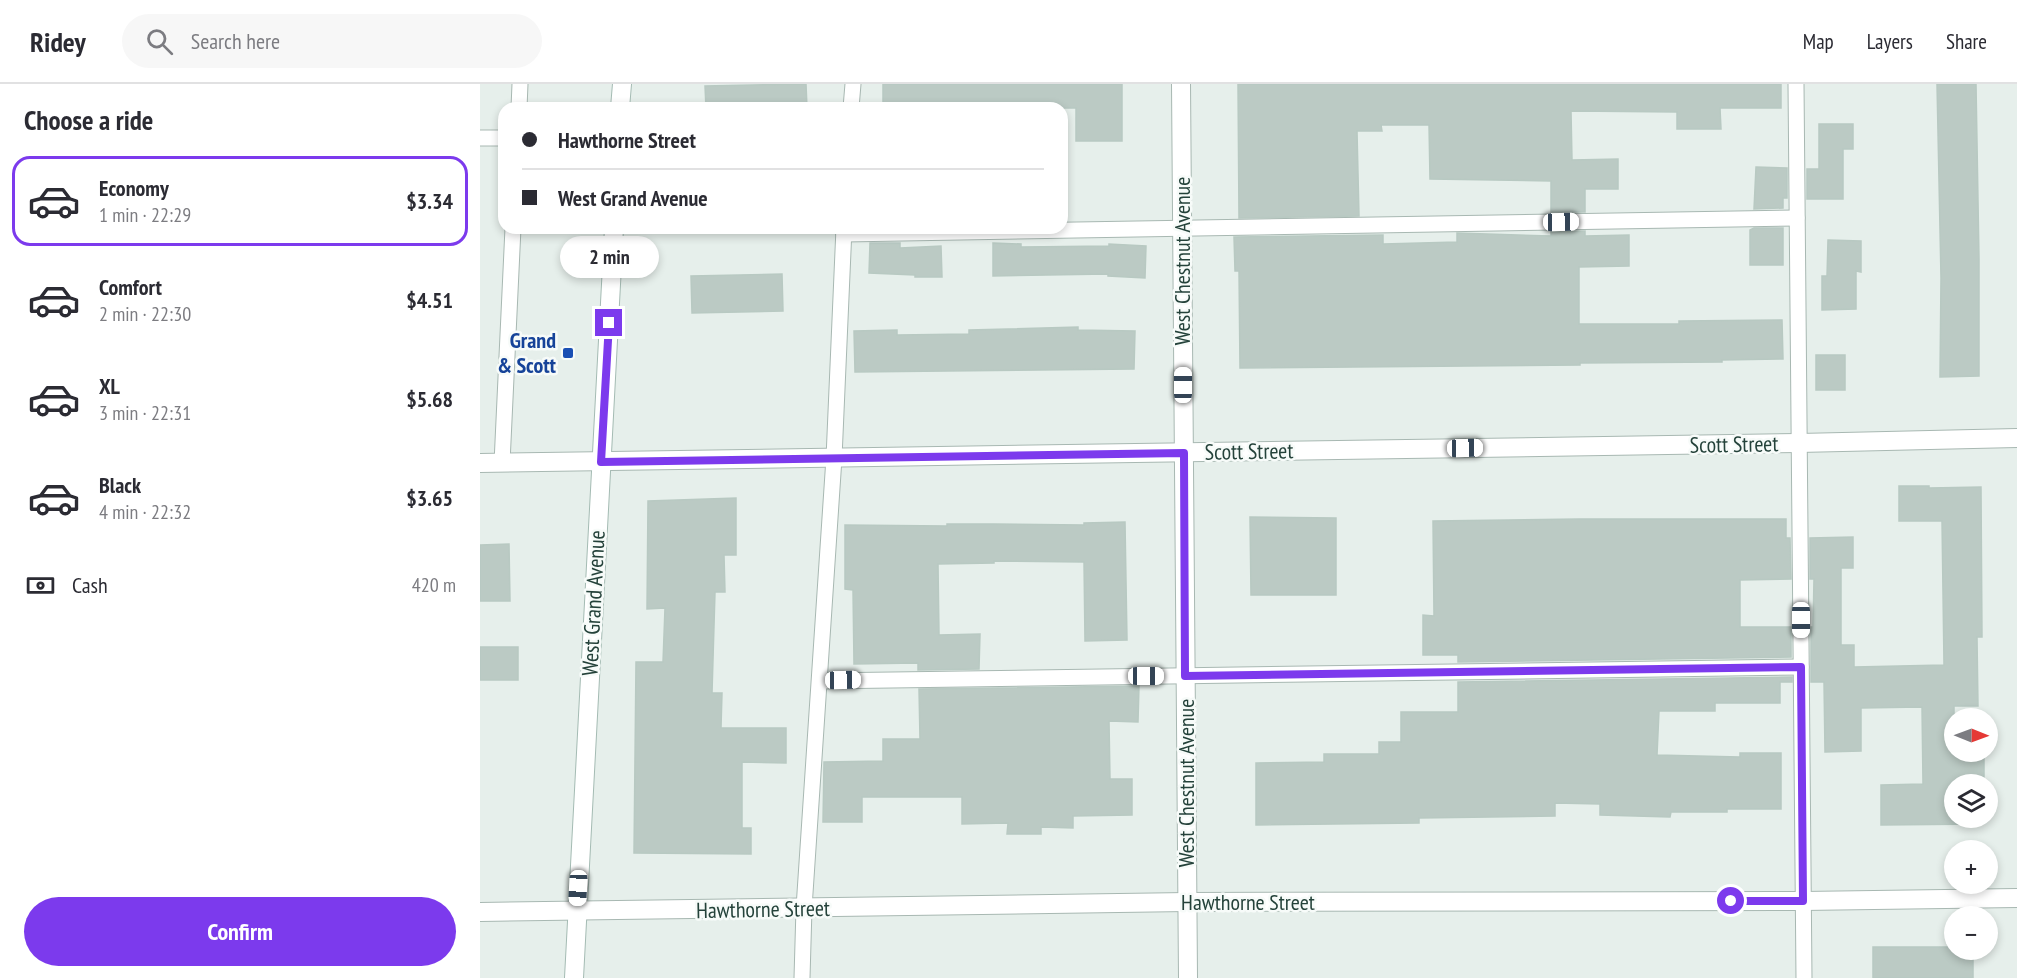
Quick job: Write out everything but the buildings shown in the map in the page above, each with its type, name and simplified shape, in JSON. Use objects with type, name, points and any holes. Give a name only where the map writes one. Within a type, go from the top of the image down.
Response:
[{"type":"street","points":[[620,102],[622,84]]},
{"type":"street","name":"West Chestnut Avenue","points":[[1181,84],[1188,978]]},
{"type":"street","name":"West Grand Avenue","points":[[574,978],[614,234]]},
{"type":"street","name":"Scott Street","points":[[480,463],[2017,438]]},
{"type":"street","name":"Hawthorne Street","points":[[480,912],[1187,902],[1803,901],[2017,898]]},
{"type":"lane","points":[[519,102],[520,84]]},
{"type":"lane","points":[[852,102],[853,84]]},
{"type":"lane","points":[[1796,84],[1804,978]]},
{"type":"lane","points":[[480,138],[498,138]]},
{"type":"lane","points":[[1068,229],[1797,218]]},
{"type":"lane","points":[[502,463],[513,234]]},
{"type":"lane","points":[[802,978],[804,908],[834,458],[844,234]]},
{"type":"lane","points":[[820,681],[1801,667]]},
{"type":"place","name":"Grand & Scott","points":[[568,353]]},
{"type":"route","points":[[609,323],[601,462],[1184,453],[1185,676],[1801,667],[1803,901],[1731,901]]}]
